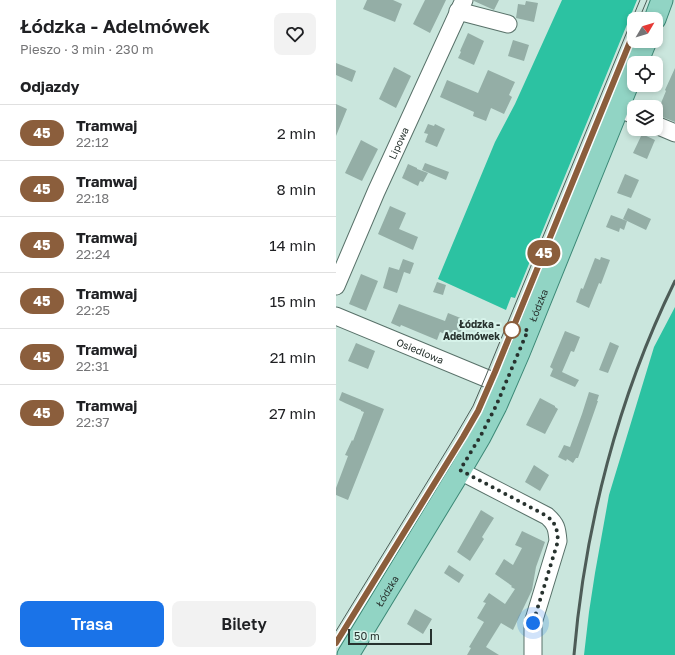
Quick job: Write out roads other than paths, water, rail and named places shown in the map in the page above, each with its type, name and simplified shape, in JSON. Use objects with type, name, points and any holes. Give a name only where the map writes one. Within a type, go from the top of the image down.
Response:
[{"type":"main road","points":[[658,12],[662,0]]},
{"type":"main road","name":"Łódzka","points":[[348,655],[480,437],[496,406],[626,111],[630,92]]},
{"type":"street","points":[[461,6],[508,24]]},
{"type":"street","name":"Lipowa","points":[[336,286],[376,192],[461,6]]},
{"type":"street","points":[[663,128],[675,133]]},
{"type":"street","name":"Osiedlowa","points":[[336,316],[505,386]]},
{"type":"street","points":[[460,470],[547,516],[557,528],[558,541],[533,623],[533,655]]},
{"type":"tram line","points":[[336,631],[473,406],[640,0]]},
{"type":"tram line","points":[[642,12],[647,0]]},
{"type":"tram line","points":[[336,643],[478,411],[627,48]]},
{"type":"tram line","name":"45","points":[[336,643],[478,411],[627,48]]},
{"type":"railway","points":[[574,655],[586,558],[607,463],[637,370],[675,281]]},
{"type":"place","name":"Łódzka - Adelmówek","points":[[512,330]]}]
